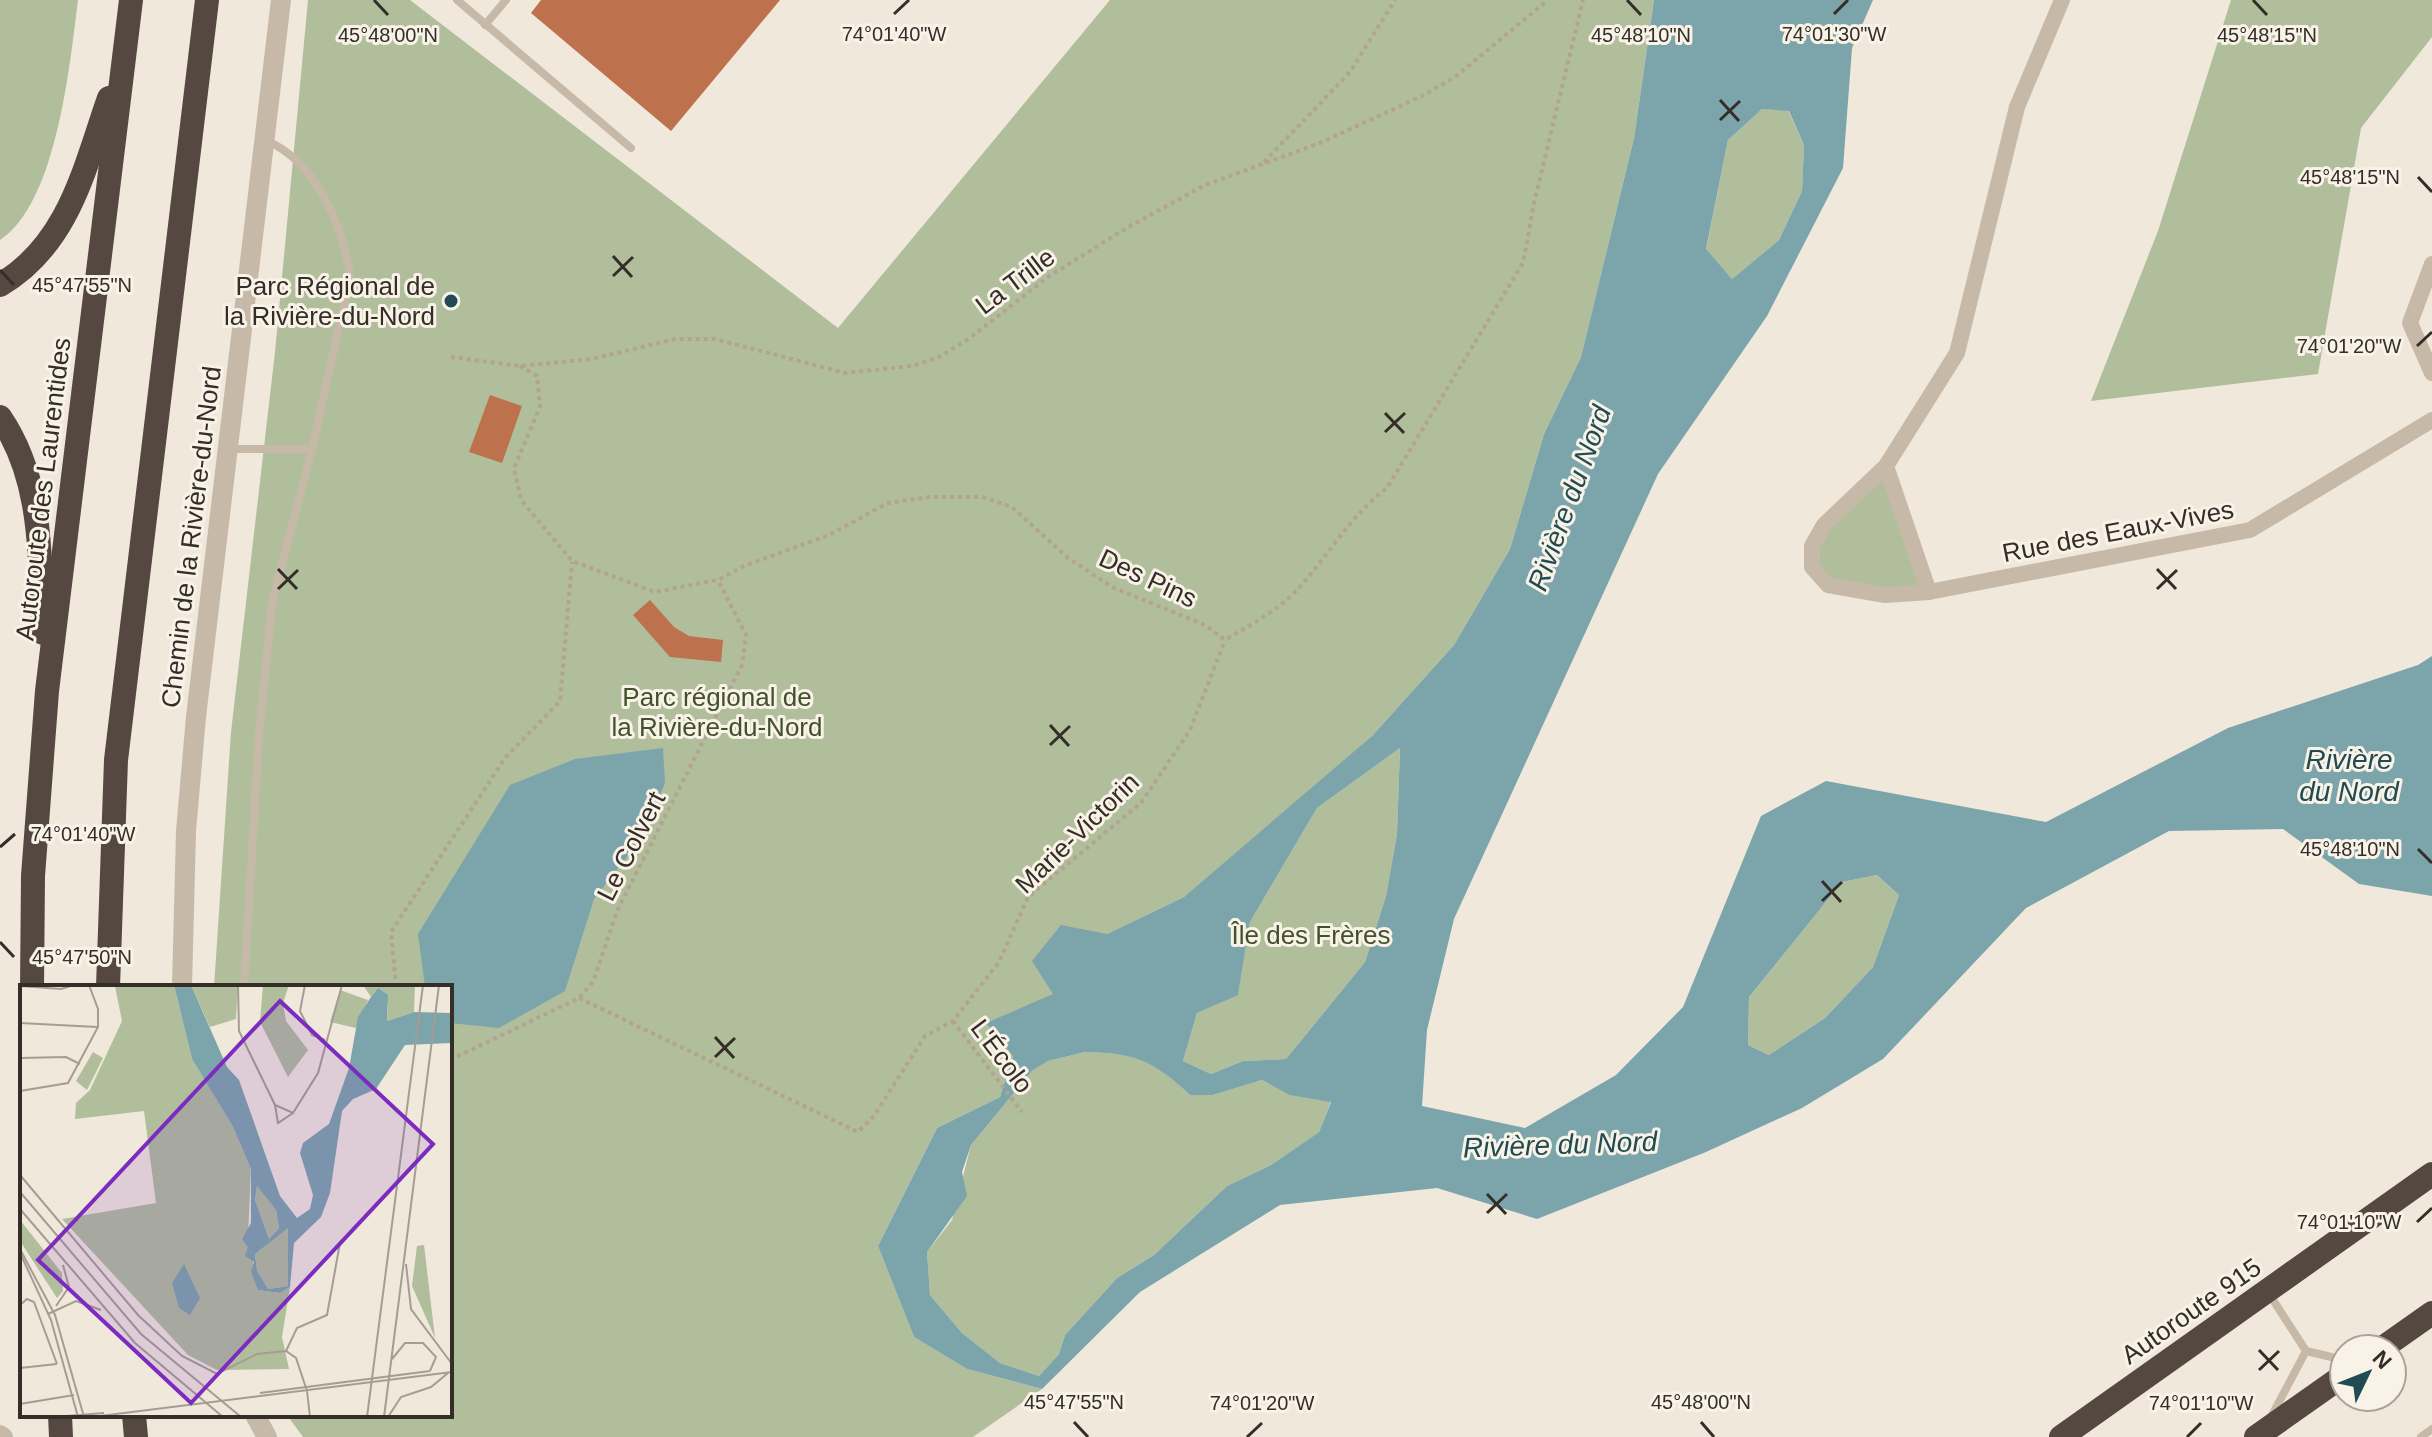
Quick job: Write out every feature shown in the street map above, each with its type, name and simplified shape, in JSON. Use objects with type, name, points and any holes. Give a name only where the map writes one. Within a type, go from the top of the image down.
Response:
[{"type":"highway","name":"Autoroute des Laurentides","points":[[32,985],[34,863],[47,691],[131,0]]},
{"type":"highway","points":[[108,985],[110,860],[122,700],[207,0]]},
{"type":"highway","points":[[0,285],[43,251],[68,214],[125,54]]},
{"type":"highway","points":[[0,417],[25,465],[36,500],[47,691]]},
{"type":"highway","name":"Autoroute 915","points":[[2061,1437],[2432,1174]]},
{"type":"highway","points":[[2404,1333],[2432,1313]]},
{"type":"highway","points":[[2260,1435],[2328,1386]]},
{"type":"highway","points":[[60,1417],[61,1437]]},
{"type":"highway","points":[[134,1417],[136,1437]]},
{"type":"street","name":"Chemin de la Rivière-du-Nord","points":[[182,985],[189,793],[281,0]]},
{"type":"street","name":"Rue des Eaux-Vives","points":[[2062,0],[2017,107],[1957,353],[1886,466],[1824,525],[1812,546],[1812,567],[1828,585],[1885,595],[1929,592],[2250,530],[2432,420]]},
{"type":"street","points":[[2432,264],[2410,323],[2432,373]]},
{"type":"street","points":[[1886,466],[1929,592]]},
{"type":"street","points":[[256,1417],[267,1437]]},
{"type":"lane","points":[[457,0],[631,148]]},
{"type":"lane","points":[[485,25],[506,0]]},
{"type":"lane","points":[[244,985],[259,734],[272,603],[312,449],[350,277],[347,253],[338,228],[300,162],[263,139]]},
{"type":"lane","points":[[227,449],[312,449]]},
{"type":"lane","points":[[2267,1291],[2306,1351],[2328,1356]]},
{"type":"lane","points":[[2260,1435],[2306,1351]]},
{"type":"lane","points":[[2421,1437],[2432,1429]]},
{"type":"path","points":[[1262,165],[1350,72],[1395,0]]},
{"type":"path","name":"La Trille","points":[[451,357],[520,366],[592,359],[675,339],[715,339],[845,373],[912,366],[939,357],[967,340],[1048,277],[1130,226],[1205,185],[1320,143],[1422,96],[1455,77],[1548,0]]},
{"type":"path","points":[[1225,640],[1286,600],[1365,505],[1387,488],[1523,263],[1534,203],[1583,0]]},
{"type":"path","name":"Des Pins","points":[[520,366],[537,376],[541,385],[540,407],[514,468],[521,500],[572,561],[655,592],[718,580],[744,566],[829,535],[888,503],[929,497],[982,497],[1012,507],[1068,558],[1112,587],[1205,625],[1225,640]]},
{"type":"path","points":[[396,985],[391,932],[505,758],[560,701],[572,561]]},
{"type":"path","name":"Le Colvert","points":[[579,998],[593,982],[617,911],[742,665],[746,635],[718,580]]},
{"type":"path","name":"Marie-Victorin","points":[[579,998],[858,1132],[874,1116],[925,1036],[953,1021],[999,962],[1028,897],[1141,803],[1190,730],[1225,640]]},
{"type":"path","points":[[452,1059],[579,998]]},
{"type":"path","name":"L'Écolo","points":[[953,1021],[1022,1112]]},
{"type":"green space","points":[[0,0],[78,0],[65,94],[48,164],[35,196],[19,222],[0,240]]},
{"type":"green space","name":"Parc régional de la Rivière-du-Nord","points":[[308,0],[410,0],[838,328],[1110,0],[1654,0],[1634,138],[1581,357],[1544,434],[1510,549],[1454,645],[1372,736],[1239,853],[1184,897],[1107,934],[1053,994],[1013,1056],[1000,1097],[937,1128],[878,1246],[914,1337],[967,1369],[1042,1389],[973,1437],[303,1437],[288,1417],[452,1417],[452,985],[214,985],[231,732],[275,352]]},
{"type":"green space","points":[[2231,0],[2432,0],[2432,37],[2361,128],[2318,374],[2091,401],[2158,231]]},
{"type":"green space","points":[[1762,109],[1788,110],[1804,145],[1802,191],[1779,240],[1732,279],[1706,250],[1728,140]]},
{"type":"green space","points":[[1886,466],[1929,592],[1828,585],[1812,567],[1824,525]]},
{"type":"green space","name":"Île des Frères","points":[[1400,748],[1397,834],[1386,896],[1365,962],[1286,1059],[1243,1061],[1211,1074],[1183,1061],[1197,1013],[1238,994],[1250,922],[1317,808]]},
{"type":"green space","points":[[1877,875],[1899,895],[1873,967],[1825,1018],[1769,1055],[1748,1045],[1749,997],[1842,882]]},
{"type":"green space","points":[[1085,1052],[1118,1054],[1143,1060],[1165,1073],[1190,1095],[1213,1095],[1262,1080],[1289,1095],[1331,1101],[1319,1132],[1271,1165],[1227,1186],[1154,1255],[1117,1278],[1065,1335],[1059,1354],[1039,1376],[1000,1363],[962,1333],[930,1295],[927,1252],[952,1220],[971,1145],[1032,1071],[1048,1061]]},
{"type":"water","name":"Rivière du Nord","points":[[1654,0],[1873,0],[1852,48],[1843,168],[1767,316],[1658,474],[1454,919],[1427,1030],[1422,1106],[1525,1128],[1616,1075],[1683,1007],[1761,816],[1826,781],[2046,822],[2228,728],[2418,665],[2432,656],[2432,896],[2359,884],[2283,829],[2169,831],[2026,908],[1883,1059],[1802,1108],[1706,1152],[1537,1219],[1437,1188],[1280,1205],[1140,1292],[1042,1389],[967,1369],[914,1337],[878,1246],[937,1128],[1000,1097],[1013,1056],[986,1023],[1053,994],[1032,961],[1061,925],[1107,934],[1184,897],[1372,736],[1454,645],[1510,549],[1544,434],[1581,357],[1634,138]],"holes":[[[1762,109],[1789,111],[1804,145],[1802,191],[1779,240],[1732,279],[1706,249],[1728,140]],[[1400,748],[1397,834],[1386,896],[1365,962],[1286,1059],[1243,1061],[1211,1074],[1183,1061],[1197,1013],[1238,995],[1250,922],[1317,808]],[[1877,875],[1899,895],[1873,967],[1825,1018],[1769,1055],[1748,1045],[1749,997],[1842,882]],[[1085,1052],[1117,1054],[1154,1066],[1190,1095],[1213,1095],[1262,1080],[1289,1095],[1331,1102],[1319,1132],[1271,1165],[1227,1186],[1154,1255],[1117,1278],[1065,1335],[1059,1354],[1039,1376],[1000,1363],[962,1333],[930,1295],[927,1252],[967,1196],[962,1172],[971,1145],[1032,1071],[1048,1061]]]},
{"type":"water","points":[[663,748],[665,783],[642,838],[594,899],[565,991],[499,1028],[452,1023],[452,985],[425,985],[418,934],[510,785],[575,759]]},
{"type":"building","points":[[541,0],[780,0],[671,131],[531,13]]},
{"type":"building","points":[[490,395],[522,406],[502,463],[469,452]]},
{"type":"building","points":[[650,600],[674,627],[689,636],[723,640],[721,662],[670,657],[633,615]]},
{"type":"place","name":"Parc Régional de la Rivière-du-Nord","points":[[451,301]]}]
